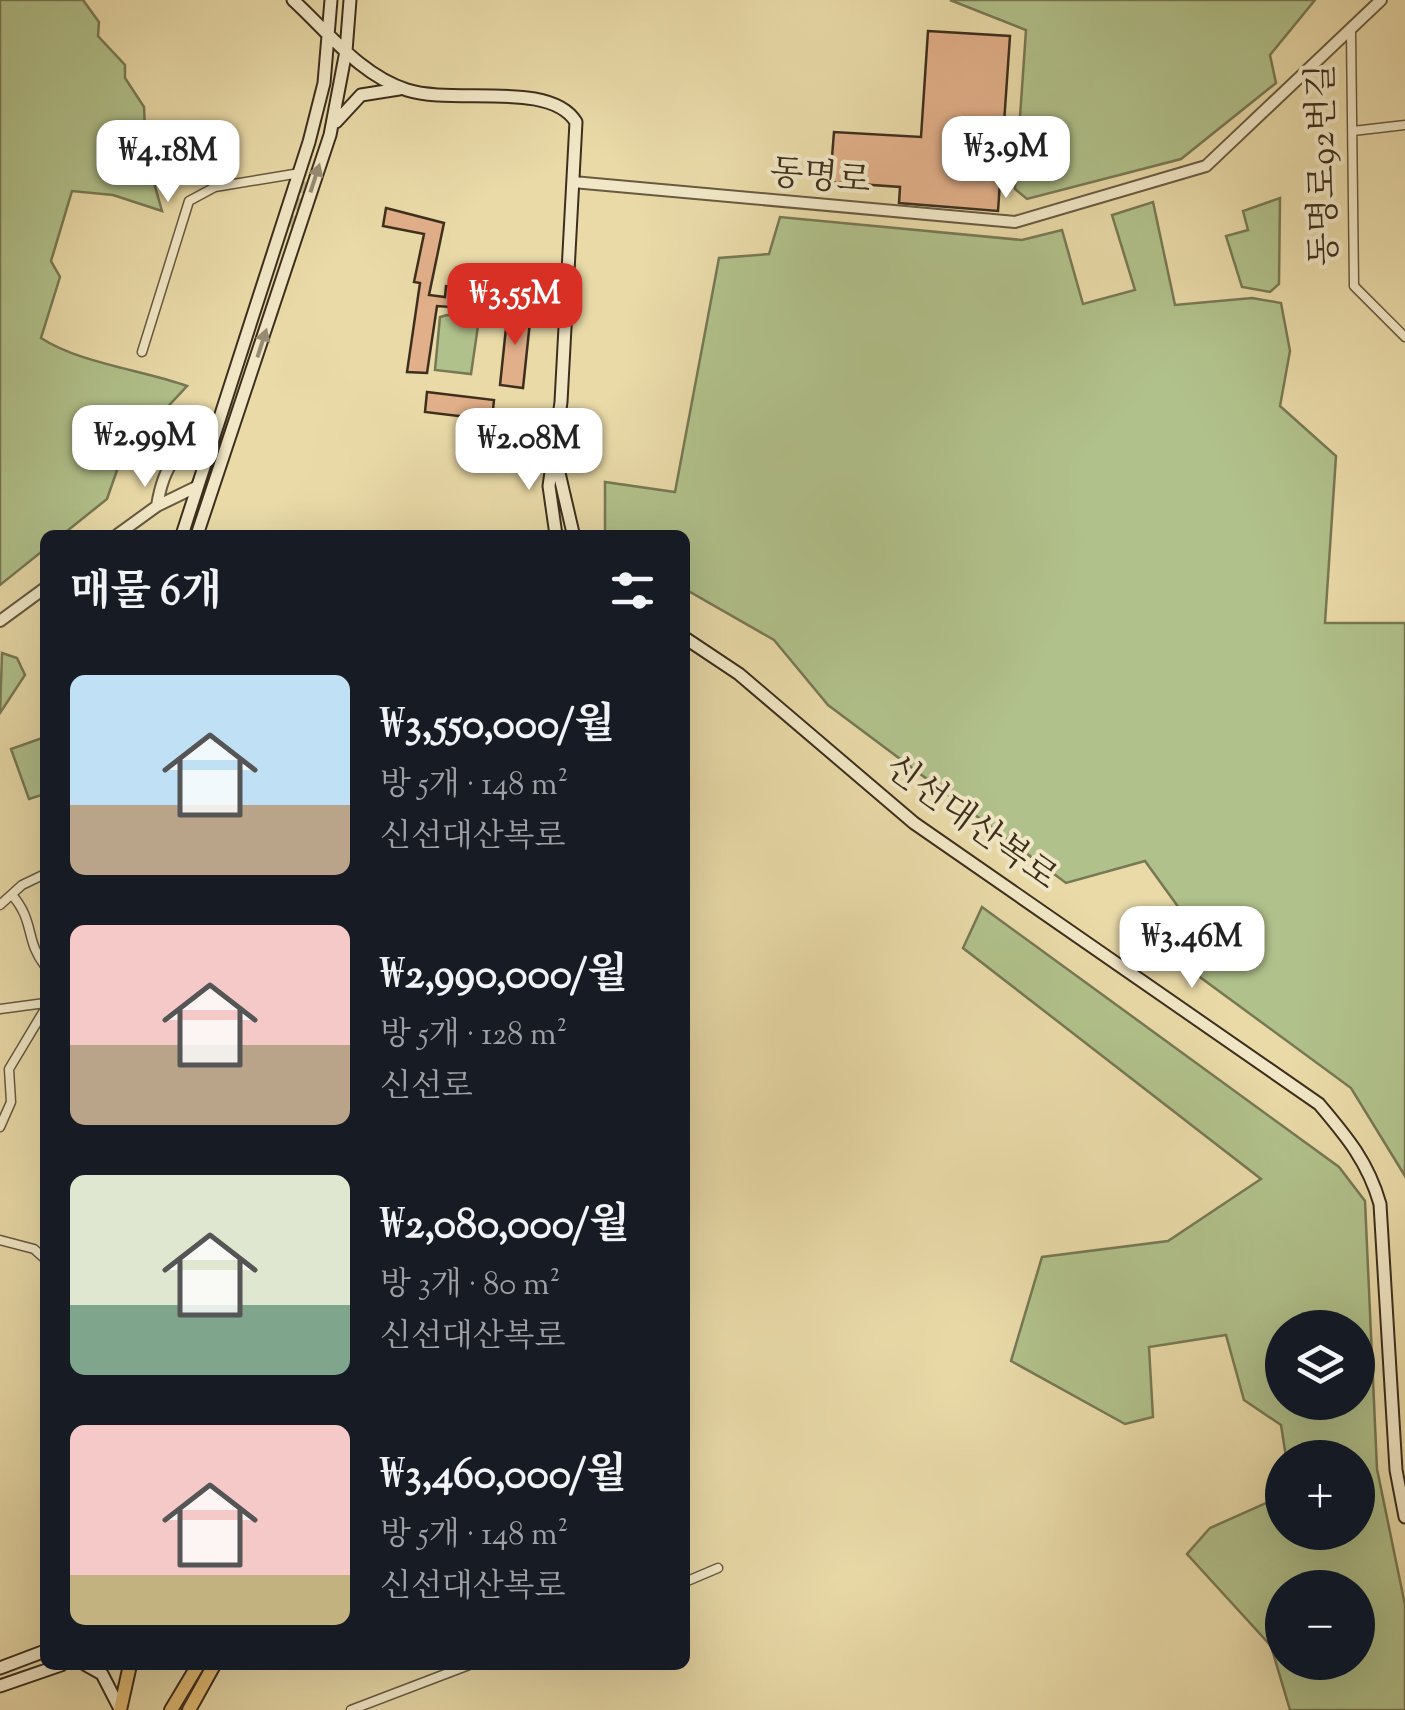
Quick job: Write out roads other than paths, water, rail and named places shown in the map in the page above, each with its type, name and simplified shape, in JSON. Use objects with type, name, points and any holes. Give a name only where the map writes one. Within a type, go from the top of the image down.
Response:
[{"type":"main road","points":[[292,0],[330,39],[403,89]]},
{"type":"main road","points":[[183,530],[300,173],[324,83],[331,0]]},
{"type":"main road","points":[[330,135],[346,51],[350,0]]},
{"type":"main road","points":[[200,530],[330,135],[340,114],[361,95],[403,89],[555,101],[576,122],[556,458],[565,530]]},
{"type":"main road","name":"신선대산복로","points":[[690,641],[739,674],[914,823],[1319,1104],[1356,1147],[1370,1171],[1380,1204],[1396,1470],[1405,1517]]},
{"type":"main road","points":[[0,1668],[40,1653]]},
{"type":"main road","points":[[0,1686],[47,1670]]},
{"type":"main road","points":[[95,1670],[102,1674],[120,1710]]},
{"type":"main road","points":[[120,1710],[129,1670]]},
{"type":"main road","points":[[189,1710],[197,1670]]},
{"type":"main road","points":[[172,1710],[209,1670]]},
{"type":"street","name":"동명로","points":[[574,182],[1015,222],[1206,166],[1381,0]]},
{"type":"street","name":"동명로92번길","points":[[1351,32],[1354,286],[1405,337]]},
{"type":"street","points":[[1353,131],[1405,125]]},
{"type":"street","points":[[142,352],[189,201],[215,187],[300,173]]},
{"type":"street","points":[[157,506],[164,475],[180,449],[214,434]]},
{"type":"street","points":[[124,530],[157,506],[196,486]]},
{"type":"street","points":[[0,621],[40,592]]},
{"type":"street","points":[[0,906],[40,877]]},
{"type":"street","points":[[12,895],[30,918],[34,948],[40,958]]},
{"type":"street","points":[[0,1009],[40,1006]]},
{"type":"street","points":[[0,1127],[11,1102],[4,1073],[40,1014]]},
{"type":"street","points":[[0,1240],[34,1249],[40,1254]]},
{"type":"street","points":[[34,1249],[40,1246]]},
{"type":"street","points":[[690,1580],[718,1568]]},
{"type":"street","points":[[351,1710],[456,1670]]},
{"type":"tunnel","points":[[287,226],[304,174]]},
{"type":"tunnel","points":[[189,530],[236,401]]}]
